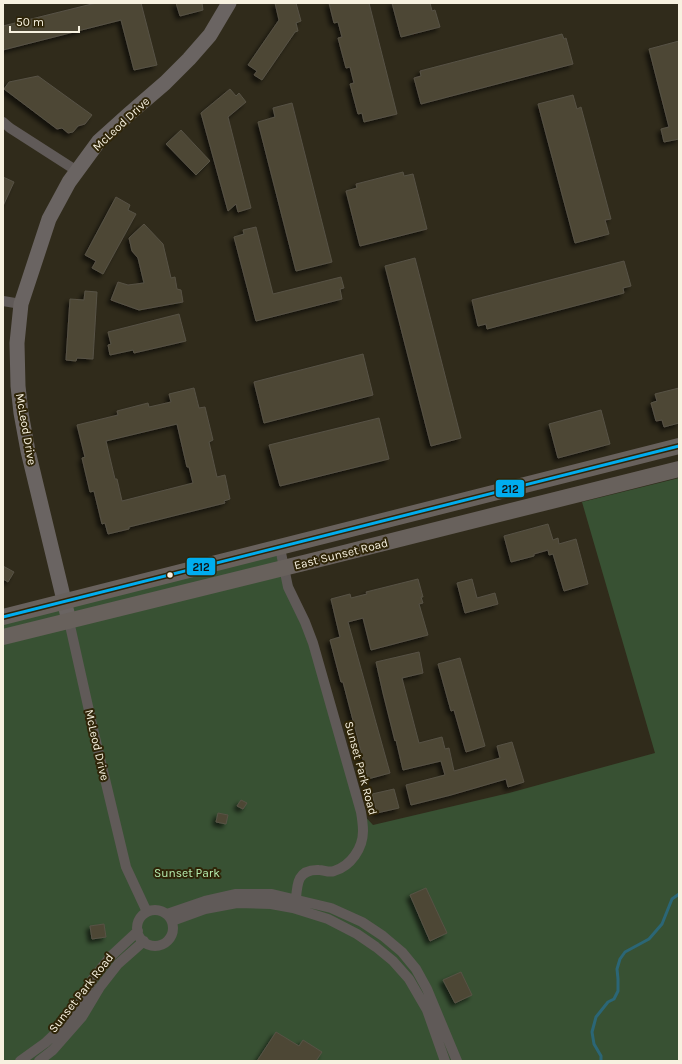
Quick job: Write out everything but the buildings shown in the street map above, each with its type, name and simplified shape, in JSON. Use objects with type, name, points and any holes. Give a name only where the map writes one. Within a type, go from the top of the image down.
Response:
[{"type":"main road","name":"East Sunset Road","points":[[3,617],[679,446]]},
{"type":"main road","points":[[631,459],[636,480]]},
{"type":"main road","name":"East Sunset Road","points":[[3,637],[679,469]]},
{"type":"street","name":"McLeod Drive","points":[[147,912],[126,867],[65,602],[28,451],[18,386],[17,343],[21,304],[49,220],[69,182],[99,141],[189,60],[210,35],[229,3]]},
{"type":"street","points":[[3,122],[77,171]]},
{"type":"street","points":[[3,301],[21,304]]},
{"type":"street","name":"Sunset Park Road","points":[[280,548],[288,587],[305,622],[313,644],[361,812],[363,831],[360,849],[348,864],[333,872],[311,870],[304,874],[298,882],[294,904]]},
{"type":"street","points":[[169,918],[237,903],[294,904],[331,908],[362,922],[383,936],[402,952],[416,969],[427,989],[457,1061]]},
{"type":"street","points":[[294,904],[357,934],[393,961],[409,979],[427,1010],[445,1061]]},
{"type":"street","points":[[138,931],[140,937],[149,944],[160,944],[166,942],[170,938],[173,927],[169,918],[159,910],[147,912]]},
{"type":"street","name":"Sunset Park Road","points":[[20,1061],[45,1043],[65,1024],[79,1004],[92,980],[110,957],[138,931],[139,920],[147,912]]},
{"type":"street","name":"Sunset Park Road","points":[[39,1061],[52,1050],[82,1017],[100,987],[118,964],[144,941]]},
{"type":"green space","name":"Sunset Park","points":[[679,478],[679,1061],[3,1061],[3,617],[280,548],[305,622],[361,812],[373,825],[509,793],[655,753],[582,502]]},
{"type":"waterway","points":[[601,1061],[601,1056],[594,1044],[592,1032],[596,1017],[608,1002],[614,999],[618,991],[617,969],[620,959],[625,952],[649,939],[662,924],[672,899],[679,894]]},
{"type":"transit line","name":"212","points":[[3,617],[679,446]]}]
